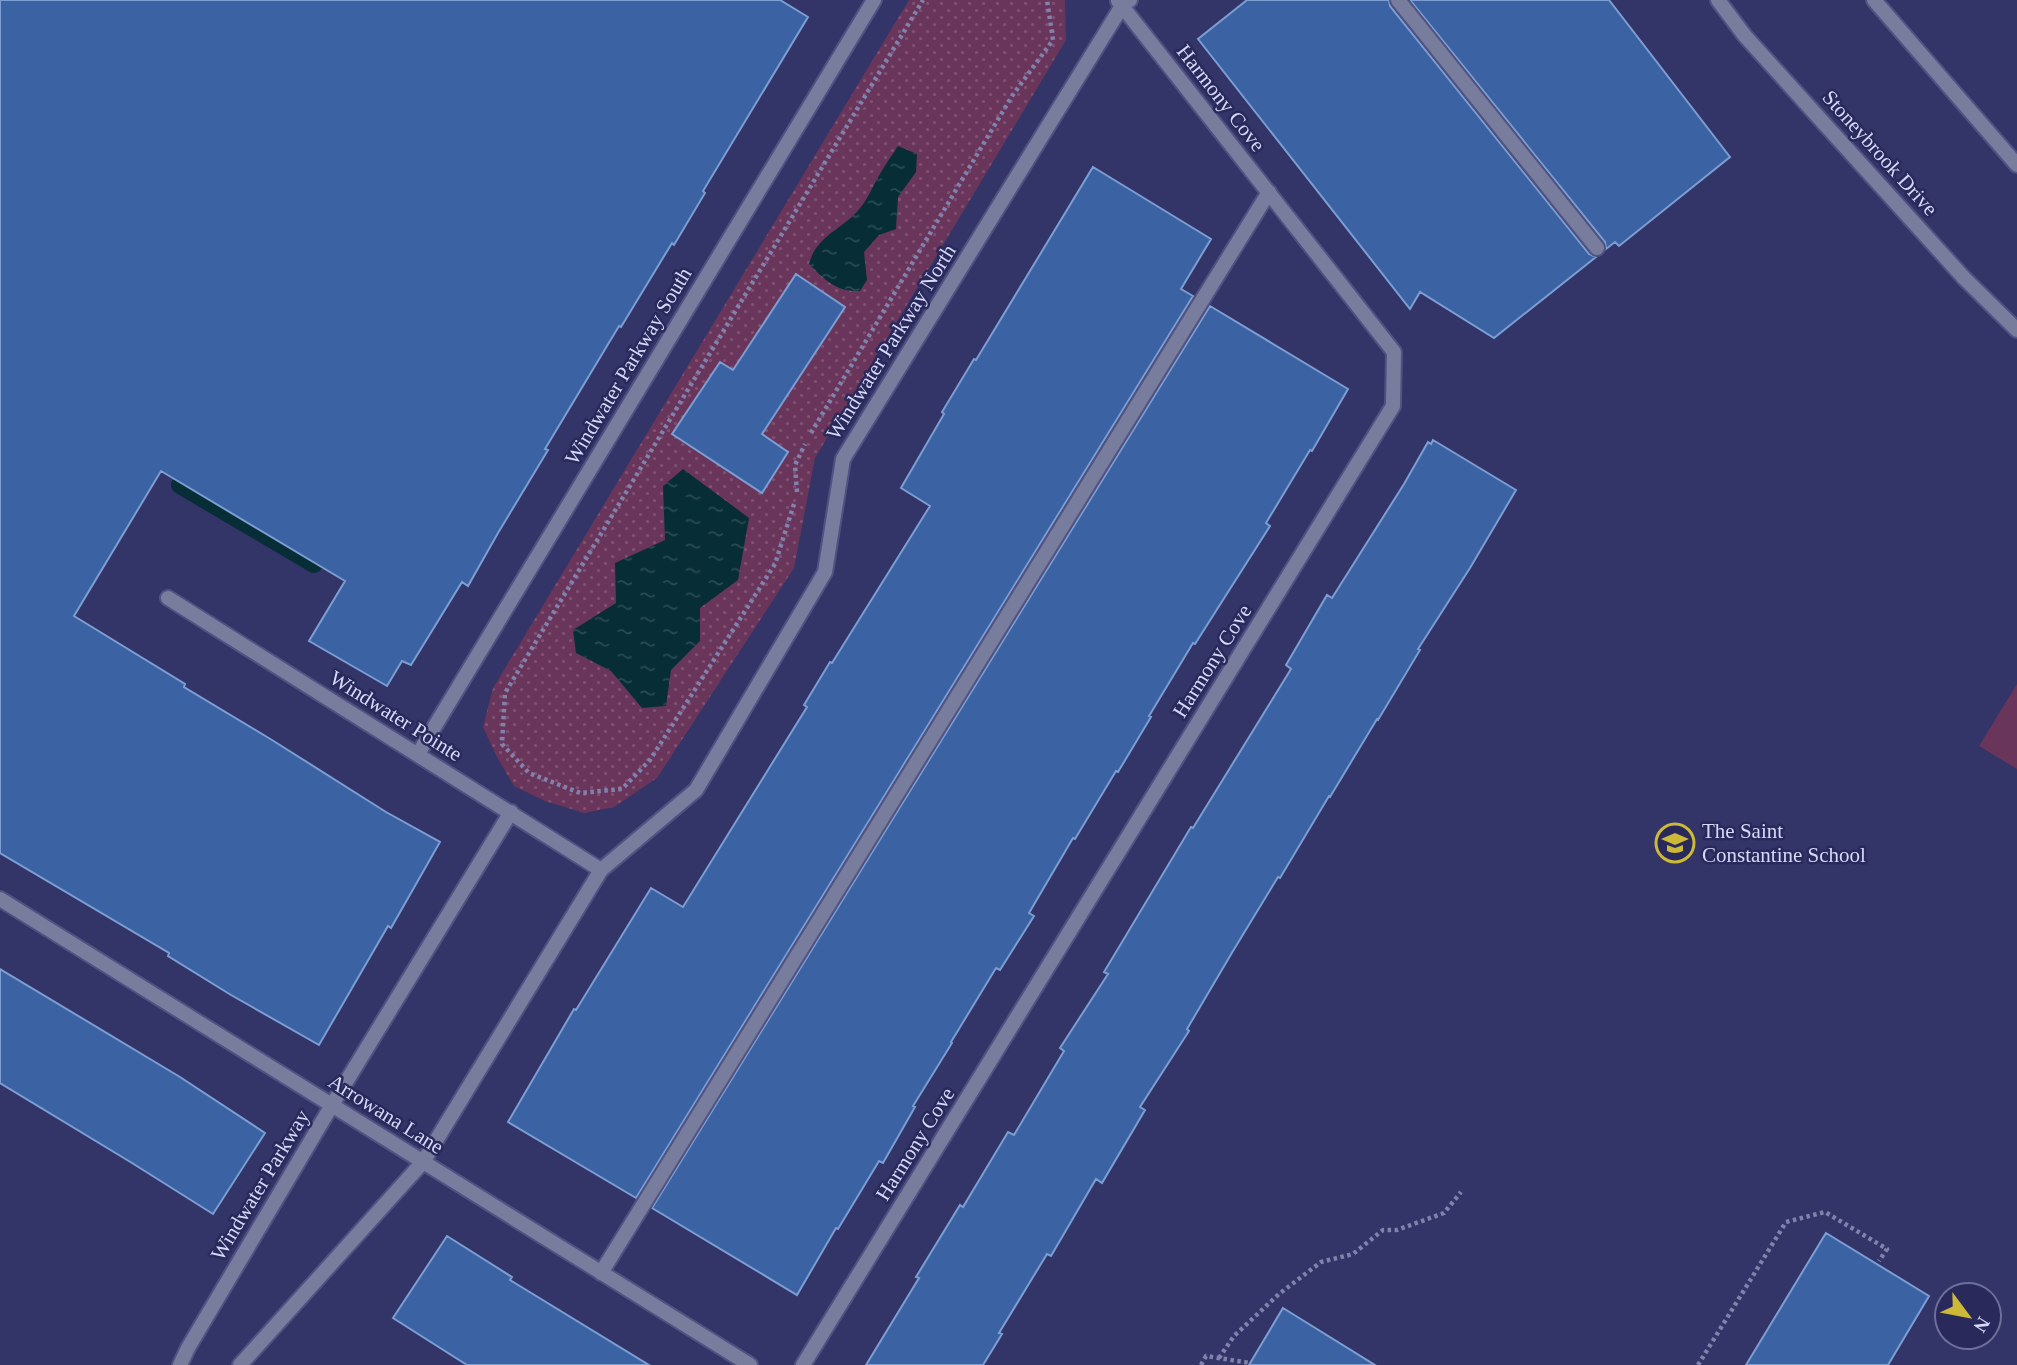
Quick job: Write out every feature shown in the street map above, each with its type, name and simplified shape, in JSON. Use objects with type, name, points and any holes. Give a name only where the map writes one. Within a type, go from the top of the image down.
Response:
[{"type":"street","name":"Windwater Parkway South","points":[[418,754],[874,0]]},
{"type":"street","points":[[1398,0],[1597,248]]},
{"type":"street","name":"Stoneybrook Drive","points":[[1718,0],[1745,36],[1955,268],[2017,330]]},
{"type":"street","points":[[1874,0],[2017,166]]},
{"type":"street","name":"Harmony Cove","points":[[803,1365],[1393,405],[1394,352],[1123,2]]},
{"type":"street","name":"Windwater Parkway North","points":[[601,870],[696,790],[825,572],[843,460],[1123,2]]},
{"type":"street","points":[[601,1273],[1269,192]]},
{"type":"street","name":"Windwater Pointe","points":[[169,598],[601,870]]},
{"type":"street","name":"Windwater Parkway","points":[[180,1365],[332,1105],[510,812]]},
{"type":"street","points":[[240,1365],[424,1162],[601,870]]},
{"type":"street","name":"Arrowana Lane","points":[[0,899],[750,1365]]},
{"type":"path","points":[[923,0],[505,693],[502,744],[529,773],[580,793],[622,789],[650,761],[775,564],[797,495],[795,465],[817,420],[1012,96],[1054,40],[1047,0]]},
{"type":"path","points":[[1219,1358],[1234,1336],[1279,1294],[1321,1262],[1353,1254],[1382,1230],[1397,1230],[1444,1213],[1461,1192]]},
{"type":"path","points":[[1698,1365],[1786,1222],[1825,1212],[1887,1249],[1879,1261]]},
{"type":"path","points":[[1201,1365],[1206,1356],[1250,1363]]},
{"type":"shaded area","points":[[909,0],[1065,0],[1066,40],[815,458],[794,568],[657,778],[614,807],[584,813],[545,801],[514,786],[483,727],[493,688]]},
{"type":"shaded area","points":[[2017,684],[2017,769],[1979,746]]},
{"type":"water","points":[[898,146],[917,154],[916,172],[898,197],[896,229],[879,235],[864,252],[867,280],[860,291],[838,287],[809,264],[812,256],[821,242],[861,206]]},
{"type":"water","points":[[683,469],[749,518],[738,580],[700,608],[700,641],[671,670],[666,706],[642,708],[611,671],[576,653],[573,630],[616,603],[615,563],[665,540],[663,486]]},
{"type":"building","points":[[0,0],[780,0],[808,17],[703,191],[705,193],[674,245],[672,243],[621,327],[619,326],[545,449],[548,450],[468,586],[462,582],[411,665],[402,661],[387,686],[309,641],[345,581],[161,471],[74,616],[386,812],[440,842],[319,1045],[231,995],[168,956],[169,953],[0,853]]},
{"type":"building","points":[[1247,0],[1389,0],[1390,6],[1589,254],[1596,257],[1494,338],[1420,292],[1410,309],[1198,39]]},
{"type":"building","points":[[1410,0],[1609,0],[1730,157],[1619,246],[1615,242],[1606,249],[1605,242]]},
{"type":"building","points":[[1093,167],[1211,239],[1181,289],[1193,296],[636,1198],[508,1122],[574,1009],[576,1010],[651,888],[683,907],[807,707],[804,705],[830,662],[832,663],[930,506],[901,488],[944,414],[942,412]]},
{"type":"building","points":[[796,274],[845,307],[762,434],[788,452],[762,493],[672,434],[720,362],[733,370]]},
{"type":"building","points":[[1210,306],[1348,389],[1266,523],[1270,526],[1195,644],[1193,643],[1118,772],[1116,771],[1075,839],[1073,838],[1029,913],[1034,916],[1000,970],[996,968],[913,1106],[915,1107],[883,1163],[879,1161],[797,1295],[652,1208]]},
{"type":"building","points":[[1433,440],[1516,490],[1418,649],[1420,650],[1378,720],[1233,951],[1187,1029],[1189,1031],[1140,1107],[1145,1110],[1102,1183],[1096,1179],[1051,1256],[1047,1254],[999,1333],[1002,1334],[983,1365],[866,1365],[960,1205],[963,1207],[1008,1132],[1014,1135],[1064,1051],[1060,1048],[1108,974],[1104,972],[1191,827],[1193,828],[1291,669],[1286,665],[1327,595],[1332,598],[1428,442],[1431,444]]},
{"type":"building","points":[[0,969],[180,1077],[265,1133],[213,1214],[0,1083]]},
{"type":"building","points":[[1826,1233],[1929,1296],[1888,1365],[1746,1365]]},
{"type":"building","points":[[447,1236],[512,1277],[510,1280],[649,1365],[467,1365],[393,1318]]},
{"type":"building","points":[[1283,1308],[1375,1365],[1249,1365]]},
{"type":"waterway","points":[[180,485],[314,564],[327,542]]},
{"type":"place","name":"The Saint Constantine School","points":[[1675,843]]}]
